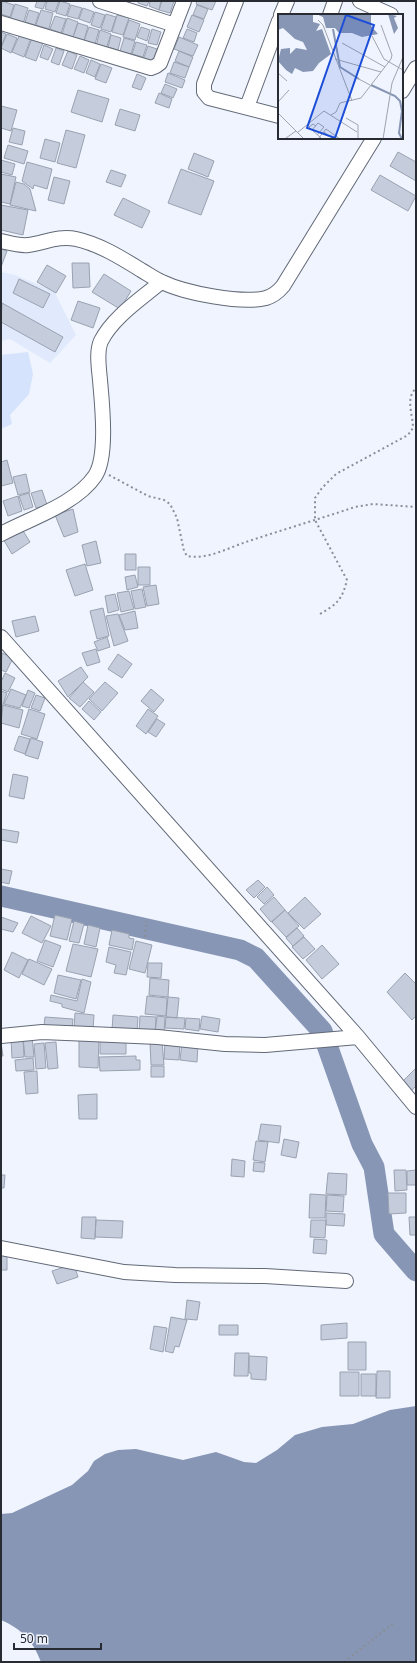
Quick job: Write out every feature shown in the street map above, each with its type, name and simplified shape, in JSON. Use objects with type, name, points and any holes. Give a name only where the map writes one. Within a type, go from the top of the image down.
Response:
[{"type":"street","points":[[100,1],[175,25]]},
{"type":"street","points":[[1,23],[151,68],[160,63],[184,1]]},
{"type":"street","points":[[236,1],[203,89],[205,95],[209,98],[278,116]]},
{"type":"street","points":[[281,14],[287,1]]},
{"type":"street","points":[[330,14],[335,1]]},
{"type":"street","points":[[360,1],[389,14]]},
{"type":"street","points":[[247,107],[278,24]]},
{"type":"street","points":[[403,89],[416,68]]},
{"type":"street","points":[[1,241],[24,245],[62,238],[73,238],[86,241],[109,251],[161,282],[205,295],[256,299],[272,296],[283,286],[293,272],[373,139]]},
{"type":"street","points":[[1,534],[65,502],[88,484],[99,470],[102,452],[102,399],[98,356],[100,343],[116,320],[161,282]]},
{"type":"street","points":[[1,637],[358,1037],[416,1107]]},
{"type":"street","points":[[1,1036],[42,1032],[151,1037],[225,1044],[265,1045],[358,1037]]},
{"type":"street","points":[[1,1248],[124,1272],[175,1275],[266,1276],[346,1281]]},
{"type":"path","points":[[320,614],[335,605],[341,599],[346,580],[314,520],[315,498],[322,488],[336,474],[408,436],[413,428],[409,404],[412,392],[416,388]]},
{"type":"path","points":[[99,470],[148,496],[164,500],[170,504],[177,518],[184,551],[187,556],[193,558],[210,555],[245,542],[355,507],[373,504],[416,507]]},
{"type":"path","points":[[145,936],[146,921]]},
{"type":"path","points":[[344,1662],[395,1622]]},
{"type":"shaded area","points":[[1,272],[15,275],[54,291],[76,335],[50,363],[10,339],[1,341]]},
{"type":"shaded area","points":[[28,352],[33,374],[29,394],[10,415],[12,424],[1,429],[1,355]]},
{"type":"shaded area","points":[[416,1406],[416,1662],[41,1662],[26,1636],[15,1627],[1,1620],[1,1514],[12,1513],[72,1485],[88,1471],[94,1461],[105,1454],[118,1450],[136,1449],[183,1460],[216,1452],[244,1462],[256,1463],[277,1450],[295,1435],[322,1427],[353,1424],[390,1410]]},
{"type":"building","points":[[2,1],[14,5],[10,17],[1,14]]},
{"type":"building","points":[[37,1],[46,1],[43,9],[35,7]]},
{"type":"building","points":[[47,1],[59,1],[55,12],[45,9]]},
{"type":"building","points":[[60,1],[70,4],[66,16],[56,13]]},
{"type":"building","points":[[138,1],[149,1],[147,6],[138,3]]},
{"type":"building","points":[[150,1],[161,1],[159,10],[149,6]]},
{"type":"building","points":[[162,1],[174,1],[170,13],[159,10]]},
{"type":"building","points":[[197,1],[216,1],[212,10],[196,4]]},
{"type":"building","points":[[15,4],[28,8],[23,24],[10,20]]},
{"type":"building","points":[[71,5],[82,8],[78,19],[67,16]]},
{"type":"building","points":[[197,5],[208,9],[204,19],[193,15]]},
{"type":"building","points":[[83,8],[94,12],[90,23],[79,19]]},
{"type":"building","points":[[29,10],[39,13],[35,25],[25,22]]},
{"type":"building","points":[[41,10],[53,13],[49,29],[36,25]]},
{"type":"building","points":[[95,12],[105,15],[100,28],[91,25]]},
{"type":"building","points":[[106,14],[116,17],[111,32],[101,29]]},
{"type":"building","points":[[117,15],[129,18],[123,35],[112,32]]},
{"type":"building","points":[[192,15],[204,20],[199,32],[187,27]]},
{"type":"building","points":[[55,16],[66,19],[61,33],[50,29]]},
{"type":"building","points":[[67,18],[78,22],[73,37],[62,34]]},
{"type":"building","points":[[129,20],[140,24],[135,40],[123,37]]},
{"type":"building","points":[[78,23],[88,26],[84,41],[73,37]]},
{"type":"building","points":[[89,27],[99,30],[95,44],[84,41]]},
{"type":"building","points":[[141,27],[150,30],[147,41],[137,37]]},
{"type":"building","points":[[152,29],[161,32],[157,45],[148,43]]},
{"type":"building","points":[[187,29],[197,33],[194,42],[183,38]]},
{"type":"building","points":[[100,30],[111,34],[106,49],[96,46]]},
{"type":"building","points":[[1,32],[6,34],[1,47]]},
{"type":"building","points":[[7,34],[17,38],[11,53],[1,48]]},
{"type":"building","points":[[20,34],[31,38],[24,57],[12,52]]},
{"type":"building","points":[[111,35],[121,38],[118,50],[108,47]]},
{"type":"building","points":[[179,37],[198,45],[193,56],[174,49]]},
{"type":"building","points":[[32,38],[43,43],[36,61],[25,57]]},
{"type":"building","points":[[124,38],[135,41],[131,54],[120,51]]},
{"type":"building","points":[[136,42],[147,45],[143,57],[132,54]]},
{"type":"building","points":[[44,45],[53,49],[48,60],[40,57]]},
{"type":"building","points":[[148,46],[157,49],[153,62],[143,60]]},
{"type":"building","points":[[56,48],[64,51],[59,65],[51,62]]},
{"type":"building","points":[[68,51],[77,55],[72,69],[62,65]]},
{"type":"building","points":[[179,51],[193,57],[189,67],[175,61]]},
{"type":"building","points":[[80,56],[89,60],[84,73],[74,69]]},
{"type":"building","points":[[91,60],[100,64],[95,77],[86,73]]},
{"type":"building","points":[[174,62],[189,67],[185,78],[170,73]]},
{"type":"building","points":[[101,64],[112,68],[106,83],[95,79]]},
{"type":"building","points":[[168,73],[185,80],[182,88],[165,82]]},
{"type":"building","points":[[137,74],[146,78],[141,90],[132,87]]},
{"type":"building","points":[[165,84],[177,89],[173,98],[161,93]]},
{"type":"building","points":[[78,90],[109,99],[102,122],[71,112]]},
{"type":"building","points":[[159,93],[172,99],[169,108],[155,103]]},
{"type":"building","points":[[1,106],[17,110],[11,131],[1,128]]},
{"type":"building","points":[[120,109],[140,115],[135,131],[115,125]]},
{"type":"building","points":[[13,128],[25,131],[22,145],[9,142]]},
{"type":"building","points":[[66,130],[85,135],[76,168],[57,163]]},
{"type":"building","points":[[45,139],[60,143],[55,162],[40,158]]},
{"type":"building","points":[[8,145],[28,151],[24,164],[4,158]]},
{"type":"building","points":[[398,152],[416,162],[416,181],[390,166]]},
{"type":"building","points":[[194,153],[214,161],[208,177],[188,169]]},
{"type":"building","points":[[1,160],[15,164],[12,175],[1,172]]},
{"type":"building","points":[[27,162],[52,169],[47,189],[34,185],[33,189],[22,181]]},
{"type":"building","points":[[181,169],[214,181],[201,215],[168,203]]},
{"type":"building","points":[[111,170],[126,175],[121,187],[106,182]]},
{"type":"building","points":[[1,174],[16,177],[10,204],[1,202]]},
{"type":"building","points":[[380,175],[416,196],[408,211],[371,190]]},
{"type":"building","points":[[54,177],[70,181],[64,204],[48,200]]},
{"type":"building","points":[[16,182],[24,184],[30,189],[36,211],[10,205]]},
{"type":"building","points":[[123,198],[150,211],[142,228],[114,215]]},
{"type":"building","points":[[1,205],[28,210],[23,235],[1,230]]},
{"type":"building","points":[[1,249],[7,251],[1,267]]},
{"type":"building","points":[[72,263],[89,263],[90,287],[73,288]]},
{"type":"building","points":[[47,265],[66,276],[56,293],[37,282]]},
{"type":"building","points":[[104,274],[131,291],[120,309],[92,292]]},
{"type":"building","points":[[19,279],[50,294],[43,308],[13,293]]},
{"type":"building","points":[[78,301],[100,308],[93,328],[71,320]]},
{"type":"building","points":[[2,303],[63,337],[55,352],[1,322]]},
{"type":"building","points":[[7,460],[13,483],[1,486],[1,462]]},
{"type":"building","points":[[26,474],[30,492],[18,495],[13,477]]},
{"type":"building","points":[[42,490],[47,505],[36,508],[31,493]]},
{"type":"building","points":[[29,493],[33,507],[24,510],[19,496]]},
{"type":"building","points":[[18,496],[22,511],[8,516],[3,501]]},
{"type":"building","points":[[73,509],[78,532],[64,537],[55,515]]},
{"type":"building","points":[[20,526],[30,542],[12,554],[2,537]]},
{"type":"building","points":[[96,541],[101,563],[87,566],[82,545]]},
{"type":"building","points":[[125,554],[136,554],[136,570],[125,570]]},
{"type":"building","points":[[85,564],[93,590],[75,596],[66,570]]},
{"type":"building","points":[[138,567],[150,567],[150,585],[138,585]]},
{"type":"building","points":[[135,575],[138,587],[127,590],[125,577]]},
{"type":"building","points":[[156,585],[159,604],[147,606],[143,587]]},
{"type":"building","points":[[142,589],[146,607],[135,609],[131,591]]},
{"type":"building","points":[[129,591],[134,609],[121,612],[117,593]]},
{"type":"building","points":[[115,594],[119,610],[108,613],[105,596]]},
{"type":"building","points":[[103,608],[109,636],[97,639],[90,611]]},
{"type":"building","points":[[135,611],[138,628],[125,630],[119,615]]},
{"type":"building","points":[[118,614],[128,641],[114,646],[106,616]]},
{"type":"building","points":[[35,616],[39,631],[16,637],[12,621]]},
{"type":"building","points":[[107,637],[110,647],[98,651],[94,642]]},
{"type":"building","points":[[96,649],[100,662],[87,666],[82,653]]},
{"type":"building","points":[[2,653],[13,658],[6,672],[1,670]]},
{"type":"building","points":[[118,654],[132,664],[122,678],[108,669]]},
{"type":"building","points":[[81,667],[88,677],[68,697],[58,681]]},
{"type":"building","points":[[5,673],[15,678],[8,692],[1,689],[1,682]]},
{"type":"building","points":[[83,682],[94,692],[80,707],[69,698]]},
{"type":"building","points":[[105,682],[118,693],[102,711],[89,699]]},
{"type":"building","points":[[11,689],[26,695],[20,708],[4,704]]},
{"type":"building","points":[[151,689],[164,700],[154,712],[141,701]]},
{"type":"building","points":[[28,690],[35,693],[29,708],[22,706]]},
{"type":"building","points":[[1,691],[7,693],[1,710]]},
{"type":"building","points":[[36,695],[45,698],[40,711],[31,708]]},
{"type":"building","points":[[89,701],[101,712],[94,720],[82,709]]},
{"type":"building","points":[[3,705],[23,710],[19,728],[1,723]]},
{"type":"building","points":[[29,709],[45,714],[37,739],[21,734]]},
{"type":"building","points":[[148,709],[158,716],[146,734],[136,726]]},
{"type":"building","points":[[157,719],[165,724],[156,737],[148,732]]},
{"type":"building","points":[[19,736],[30,739],[25,754],[14,750]]},
{"type":"building","points":[[31,738],[43,742],[38,759],[25,755]]},
{"type":"building","points":[[13,774],[28,777],[24,799],[9,796]]},
{"type":"building","points":[[1,829],[19,832],[17,843],[1,840]]},
{"type":"building","points":[[1,869],[12,871],[9,884],[1,882]]},
{"type":"building","points":[[258,880],[265,887],[254,898],[246,890]]},
{"type":"building","points":[[267,887],[274,895],[264,904],[257,897]]},
{"type":"building","points":[[274,897],[285,910],[271,922],[260,909]]},
{"type":"building","points":[[305,897],[321,914],[304,929],[288,913]]},
{"type":"building","points":[[285,910],[299,926],[286,937],[272,922]]},
{"type":"building","points":[[55,915],[72,919],[67,940],[50,936]]},
{"type":"building","points":[[31,916],[51,926],[42,943],[22,933]]},
{"type":"building","points":[[1,917],[18,923],[13,932],[1,929]]},
{"type":"building","points":[[74,921],[84,924],[79,943],[69,941]]},
{"type":"building","points":[[88,925],[100,928],[96,947],[84,944]]},
{"type":"building","points":[[297,928],[304,936],[293,946],[286,938]]},
{"type":"building","points":[[112,930],[129,934],[129,938],[134,939],[132,950],[109,945]]},
{"type":"building","points":[[304,937],[315,949],[303,959],[292,947]]},
{"type":"building","points":[[45,940],[61,946],[53,967],[37,961]]},
{"type":"building","points":[[136,941],[152,945],[145,973],[129,969]]},
{"type":"building","points":[[73,944],[98,949],[91,977],[66,971]]},
{"type":"building","points":[[322,945],[339,964],[322,979],[306,960]]},
{"type":"building","points":[[109,947],[131,952],[126,975],[114,973],[116,965],[106,962]]},
{"type":"building","points":[[12,952],[28,960],[19,978],[4,970]]},
{"type":"building","points":[[29,959],[52,969],[44,985],[22,974]]},
{"type":"building","points":[[148,963],[162,963],[161,978],[147,977]]},
{"type":"building","points":[[405,973],[416,984],[416,1016],[412,1020],[387,992]]},
{"type":"building","points":[[58,975],[81,980],[76,999],[54,993]]},
{"type":"building","points":[[150,978],[169,980],[168,997],[149,995]]},
{"type":"building","points":[[82,979],[91,982],[84,1013],[62,1007],[62,1004],[50,1001],[51,995],[77,1001]]},
{"type":"building","points":[[147,996],[167,998],[166,1016],[145,1014]]},
{"type":"building","points":[[168,997],[179,998],[177,1018],[166,1017]]},
{"type":"building","points":[[75,1013],[94,1015],[93,1029],[74,1028]]},
{"type":"building","points":[[113,1015],[138,1017],[137,1032],[112,1030]]},
{"type":"building","points":[[140,1016],[156,1017],[155,1034],[139,1033]]},
{"type":"building","points":[[157,1016],[165,1017],[164,1034],[155,1034]]},
{"type":"building","points":[[202,1016],[220,1019],[218,1032],[200,1029]]},
{"type":"building","points":[[45,1017],[73,1019],[72,1028],[44,1026]]},
{"type":"building","points":[[166,1017],[185,1018],[184,1029],[165,1028]]},
{"type":"building","points":[[186,1018],[200,1019],[199,1031],[185,1029]]},
{"type":"building","points":[[32,1037],[34,1057],[25,1057],[23,1038]]},
{"type":"building","points":[[23,1038],[24,1057],[12,1058],[11,1039]]},
{"type":"building","points":[[79,1038],[99,1038],[98,1068],[79,1067]]},
{"type":"building","points":[[100,1039],[126,1039],[126,1054],[100,1054]]},
{"type":"building","points":[[162,1041],[164,1065],[151,1065],[150,1042]]},
{"type":"building","points":[[56,1042],[58,1068],[48,1069],[45,1043]]},
{"type":"building","points":[[165,1042],[180,1042],[179,1060],[164,1059]]},
{"type":"building","points":[[1,1043],[3,1056],[1,1056]]},
{"type":"building","points":[[44,1043],[46,1068],[36,1069],[34,1044]]},
{"type":"building","points":[[182,1043],[198,1045],[197,1062],[180,1060]]},
{"type":"building","points":[[136,1056],[136,1060],[140,1060],[140,1070],[100,1071],[99,1057]]},
{"type":"building","points":[[33,1058],[34,1070],[16,1071],[15,1060]]},
{"type":"building","points":[[151,1066],[164,1066],[164,1077],[151,1077]]},
{"type":"building","points":[[416,1068],[416,1086],[411,1091],[402,1082]]},
{"type":"building","points":[[37,1071],[38,1093],[26,1094],[24,1072]]},
{"type":"building","points":[[97,1094],[97,1119],[79,1119],[78,1095]]},
{"type":"building","points":[[261,1124],[281,1126],[279,1143],[258,1140]]},
{"type":"building","points":[[284,1139],[299,1142],[296,1158],[281,1155]]},
{"type":"building","points":[[256,1141],[268,1142],[265,1162],[253,1160]]},
{"type":"building","points":[[232,1159],[245,1161],[244,1177],[231,1176]]},
{"type":"building","points":[[254,1162],[265,1163],[264,1172],[253,1171]]},
{"type":"building","points":[[394,1170],[406,1170],[407,1190],[395,1191]]},
{"type":"building","points":[[416,1170],[416,1185],[407,1185],[407,1171]]},
{"type":"building","points":[[328,1173],[347,1174],[346,1195],[326,1194]]},
{"type":"building","points":[[1,1175],[5,1175],[4,1188],[1,1188]]},
{"type":"building","points":[[388,1193],[406,1193],[406,1213],[389,1214]]},
{"type":"building","points":[[310,1194],[326,1195],[325,1218],[309,1218]]},
{"type":"building","points":[[327,1195],[344,1196],[343,1212],[326,1211]]},
{"type":"building","points":[[326,1213],[345,1214],[344,1226],[326,1225]]},
{"type":"building","points":[[82,1217],[96,1217],[95,1239],[81,1238]]},
{"type":"building","points":[[409,1217],[416,1217],[416,1235],[410,1235]]},
{"type":"building","points":[[96,1220],[123,1221],[122,1238],[95,1237]]},
{"type":"building","points":[[311,1220],[326,1220],[325,1238],[310,1237]]},
{"type":"building","points":[[314,1239],[327,1240],[326,1254],[313,1253]]},
{"type":"building","points":[[1,1253],[7,1253],[7,1270],[1,1270]]},
{"type":"building","points":[[74,1264],[78,1277],[57,1284],[52,1271]]},
{"type":"building","points":[[187,1300],[200,1302],[197,1320],[185,1319]]},
{"type":"building","points":[[171,1317],[187,1320],[179,1347],[175,1346],[173,1353],[165,1351]]},
{"type":"building","points":[[347,1323],[347,1338],[321,1340],[321,1325]]},
{"type":"building","points":[[219,1325],[238,1325],[238,1335],[219,1335]]},
{"type":"building","points":[[154,1326],[167,1328],[163,1352],[150,1349]]},
{"type":"building","points":[[348,1342],[366,1342],[366,1370],[348,1370]]},
{"type":"building","points":[[235,1353],[249,1353],[248,1376],[234,1376]]},
{"type":"building","points":[[249,1356],[267,1357],[266,1380],[251,1379],[251,1373],[249,1373]]},
{"type":"building","points":[[377,1371],[390,1371],[390,1398],[376,1398]]},
{"type":"building","points":[[340,1372],[359,1372],[359,1396],[340,1396]]},
{"type":"building","points":[[361,1374],[376,1374],[376,1396],[361,1396]]},
{"type":"waterway","points":[[1,896],[240,950],[256,958],[322,1031],[362,1144],[374,1167],[384,1234],[416,1271]]}]
